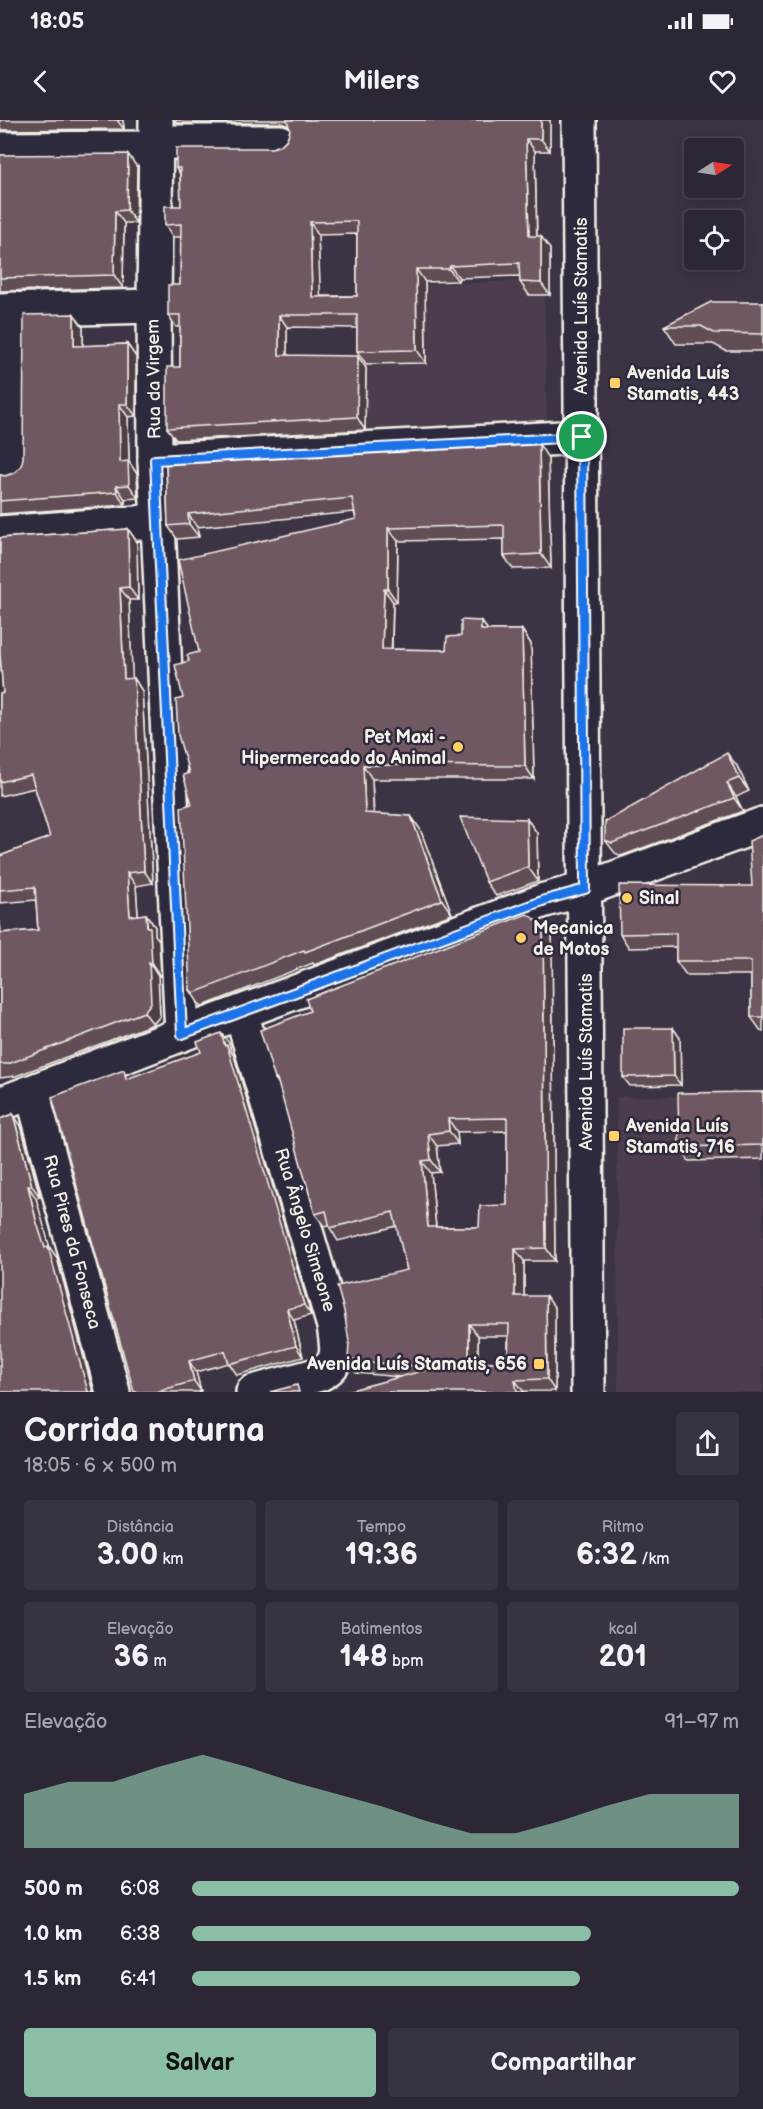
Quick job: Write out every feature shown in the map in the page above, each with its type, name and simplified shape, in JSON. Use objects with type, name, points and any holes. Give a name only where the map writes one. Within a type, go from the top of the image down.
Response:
[{"type":"street","name":"Avenida Luís Stamatis","points":[[579,120],[588,1392]]},
{"type":"street","points":[[0,149],[156,137],[280,142]]},
{"type":"street","name":"Rua da Virgem","points":[[156,137],[155,460],[182,1034]]},
{"type":"street","points":[[13,470],[7,309],[154,306]]},
{"type":"street","points":[[155,460],[582,437]]},
{"type":"street","points":[[0,533],[138,523],[157,519]]},
{"type":"street","points":[[0,1104],[545,900],[585,889],[763,824]]},
{"type":"street","name":"Rua Ângelo Simeone","points":[[241,1013],[334,1326],[337,1349],[335,1362],[329,1370],[253,1392]]},
{"type":"street","name":"Rua Pires da Fonseca","points":[[32,1092],[113,1392]]},
{"type":"shaded area","points":[[544,280],[547,435],[363,444],[360,287]]},
{"type":"shaded area","points":[[763,1095],[763,1392],[618,1392],[617,1097]]},
{"type":"building","points":[[287,120],[541,120],[541,139],[526,139],[529,236],[541,236],[541,283],[520,282],[519,263],[450,266],[449,269],[416,269],[417,350],[357,351],[357,315],[279,315],[279,355],[358,356],[357,417],[167,428],[167,367],[180,367],[180,315],[168,315],[168,285],[180,285],[181,224],[165,225],[165,206],[181,206],[180,168],[176,168],[176,148],[272,148],[281,145],[287,139],[290,130]],"holes":[[[357,221],[357,296],[312,297],[310,222]]]},
{"type":"building","points":[[128,154],[127,210],[115,211],[114,275],[0,278],[0,155]]},
{"type":"building","points":[[711,302],[763,302],[763,334],[714,333],[701,326],[664,326]]},
{"type":"building","points":[[74,314],[74,346],[127,344],[127,404],[119,404],[120,462],[128,461],[129,485],[116,486],[117,492],[0,501],[0,475],[14,473],[21,466],[23,458],[24,315]]},
{"type":"building","points":[[539,444],[541,554],[504,556],[504,525],[388,528],[388,589],[384,589],[382,649],[446,650],[447,637],[461,636],[461,620],[481,621],[481,630],[522,630],[525,766],[363,765],[365,813],[411,816],[442,900],[194,993],[190,990],[181,807],[192,804],[183,775],[189,773],[178,735],[176,700],[183,698],[175,665],[189,661],[187,655],[199,652],[178,560],[356,519],[352,498],[188,514],[189,524],[168,526],[166,464]]},
{"type":"building","points":[[128,529],[129,587],[120,588],[124,679],[134,678],[144,871],[127,873],[130,916],[146,914],[147,927],[150,927],[151,1003],[144,1012],[8,1064],[0,1064],[0,933],[38,930],[35,887],[0,890],[0,856],[50,837],[31,775],[0,782],[0,694],[3,693],[0,654],[0,538]]},
{"type":"building","points":[[727,753],[739,778],[727,783],[734,798],[612,843],[605,840],[605,822]]},
{"type":"building","points":[[460,817],[527,819],[528,867],[486,882]]},
{"type":"building","points":[[763,835],[763,1017],[751,1017],[751,961],[676,961],[676,933],[620,934],[619,885],[752,886],[749,841]]},
{"type":"building","points":[[527,914],[543,925],[546,1248],[515,1249],[515,1296],[546,1296],[547,1379],[515,1380],[517,1392],[344,1392],[433,1368],[348,1360],[349,1342],[337,1286],[407,1270],[393,1212],[330,1228],[326,1211],[315,1214],[277,1079],[275,1079],[260,1030],[310,1011],[306,999]],"holes":[[[507,1118],[507,1205],[480,1206],[479,1227],[428,1227],[422,1161],[431,1160],[428,1134],[449,1131],[448,1119]],[[469,1324],[509,1324],[508,1362],[469,1362]]]},
{"type":"building","points":[[623,1028],[673,1028],[674,1076],[623,1077]]},
{"type":"building","points":[[221,1033],[225,1046],[227,1045],[304,1305],[287,1309],[296,1346],[229,1364],[225,1351],[189,1361],[194,1381],[156,1392],[134,1392],[52,1097],[124,1070],[126,1079],[201,1052],[197,1042]]},
{"type":"building","points":[[763,1092],[763,1145],[679,1147],[678,1093]]},
{"type":"building","points":[[13,1114],[32,1186],[28,1186],[36,1220],[45,1248],[48,1246],[88,1392],[0,1392],[0,1119]]},
{"type":"building","points":[[297,1385],[299,1392],[270,1392]]},
{"type":"place","name":"Avenida Luís Stamatis, 443","points":[[615,383]]},
{"type":"place","name":"Pet Maxi - Hipermercado do Animal","points":[[458,747]]},
{"type":"place","name":"Sinal","points":[[627,898]]},
{"type":"place","name":"Mecanica de Motos","points":[[521,938]]},
{"type":"place","name":"Avenida Luís Stamatis, 716","points":[[614,1136]]},
{"type":"place","name":"Avenida Luís Stamatis, 656","points":[[539,1364]]},
{"type":"route","points":[[582,437],[585,889],[545,900],[182,1034],[155,460],[582,437]]}]
